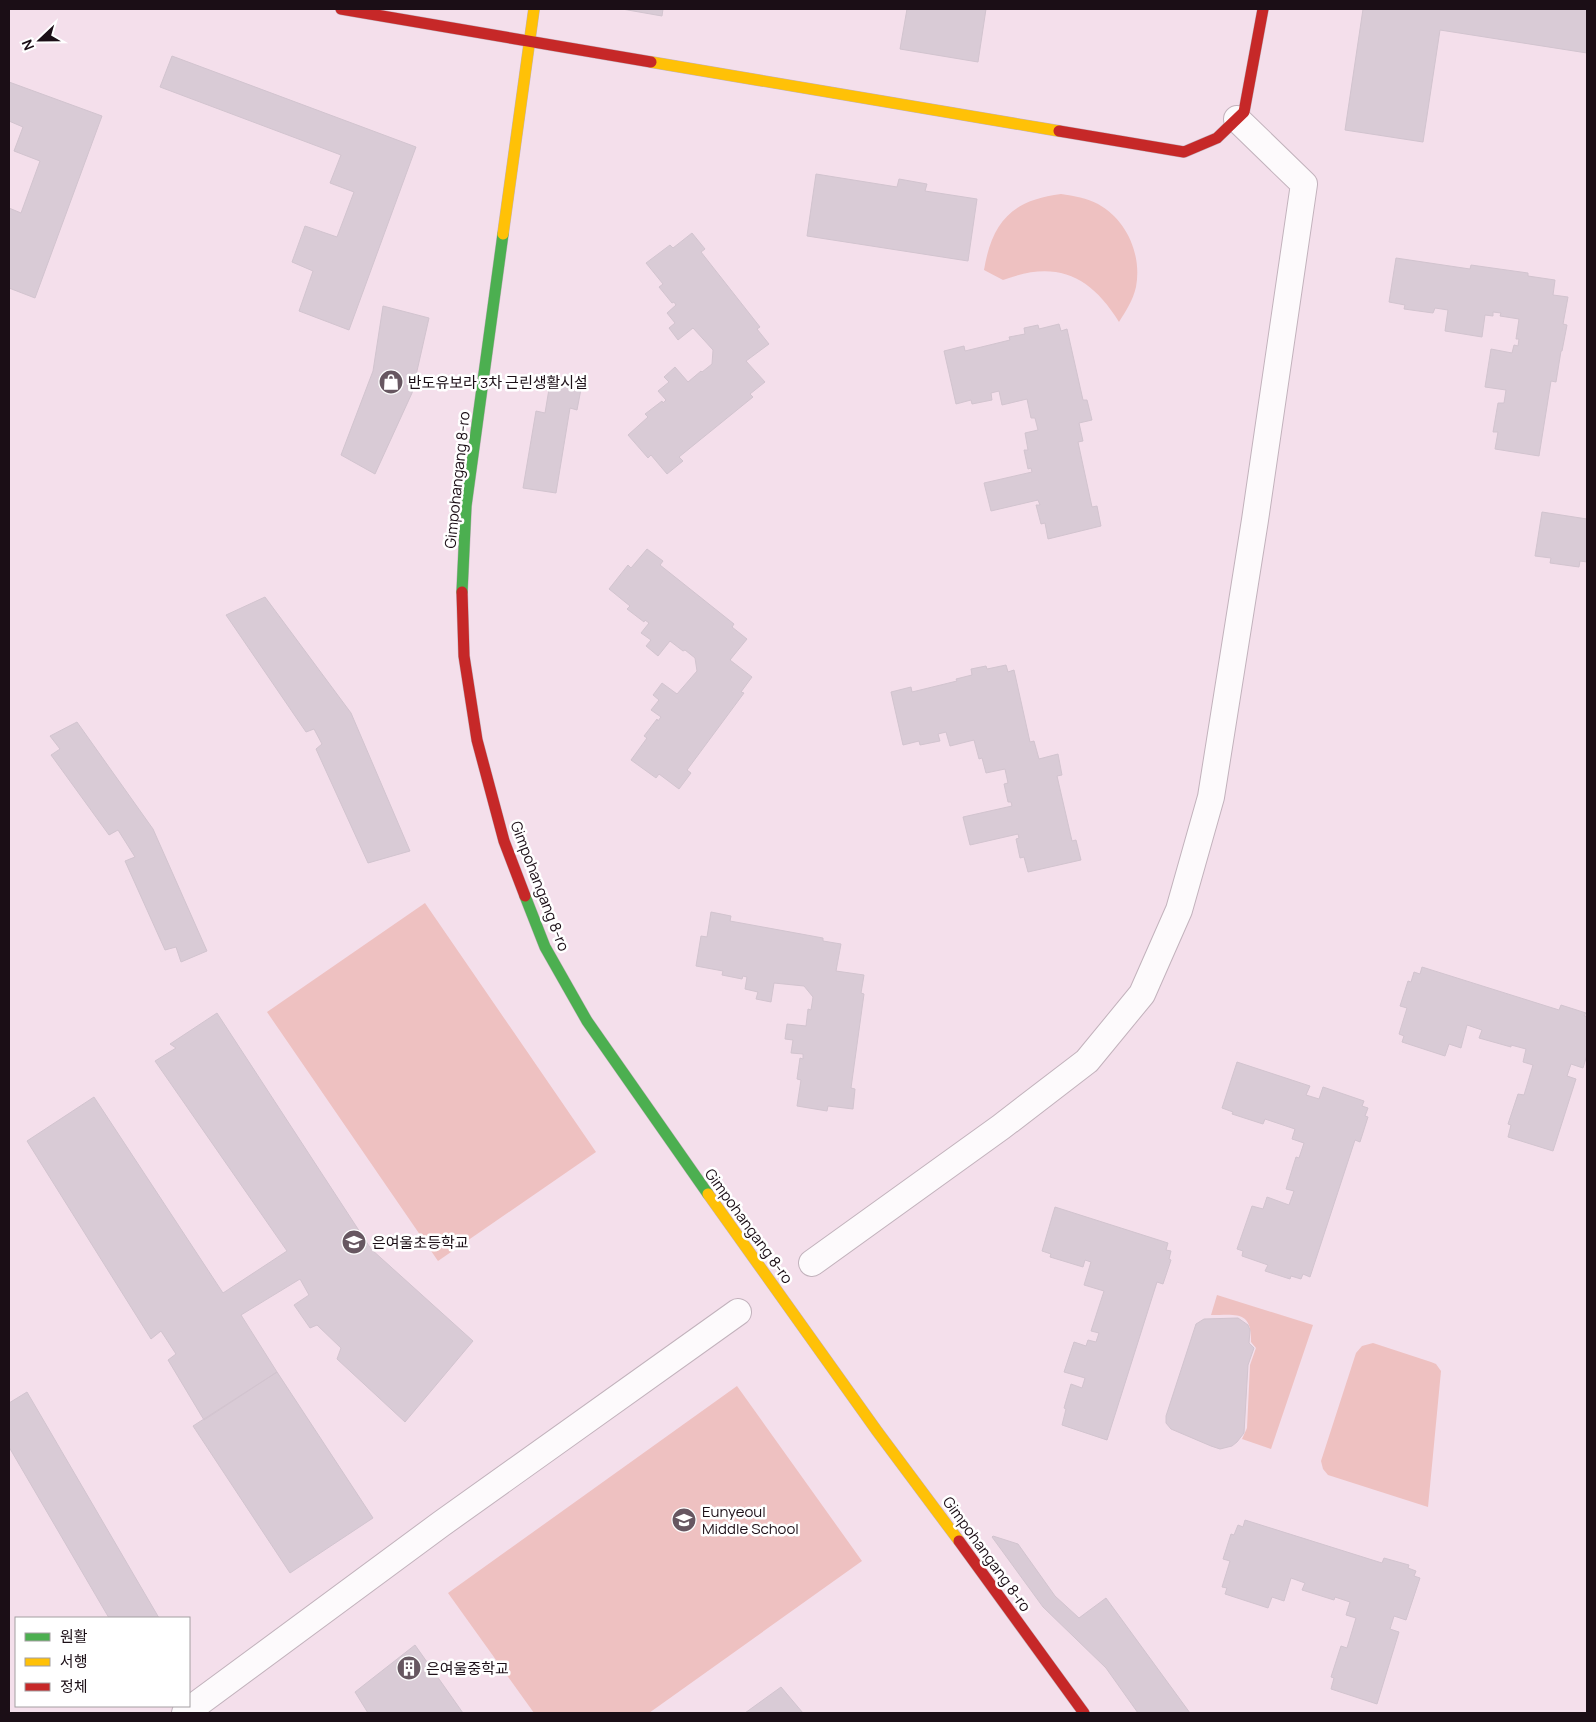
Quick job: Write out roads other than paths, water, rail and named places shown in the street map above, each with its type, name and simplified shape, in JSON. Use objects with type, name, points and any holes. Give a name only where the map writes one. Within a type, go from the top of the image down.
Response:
[{"type":"street","points":[[341,9],[1184,152],[1217,138],[1244,112],[1263,9]]},
{"type":"street","name":"Gimpohangang 8-ro","points":[[534,9],[466,506],[462,589],[464,656],[477,740],[504,841],[545,947],[587,1021],[728,1223],[877,1431],[984,1574],[1084,1713]]},
{"type":"street","points":[[812,1263],[1001,1128],[1087,1061],[1142,994],[1179,910],[1211,797],[1255,520],[1304,184],[1237,119]]},
{"type":"street","points":[[185,1713],[441,1524],[738,1312]]},
{"type":"place","name":"반도유보라 3차 근린생활시설","points":[[391,382]]},
{"type":"place","name":"은여울초등학교","points":[[354,1242]]},
{"type":"place","name":"Eunyeoul Middle School","points":[[684,1520]]},
{"type":"place","name":"은여울중학교","points":[[409,1668]]}]
